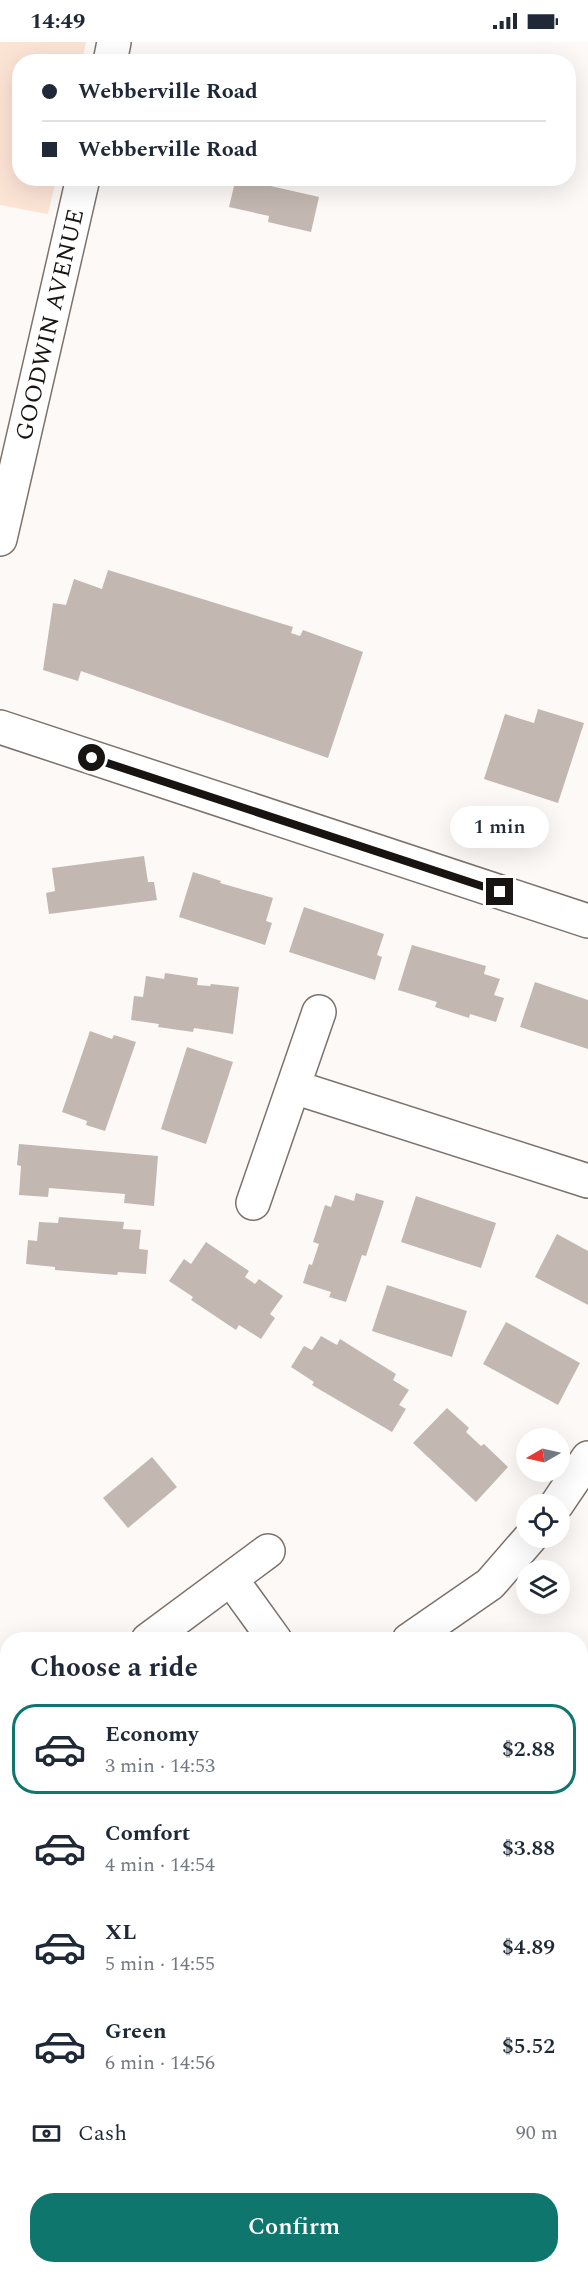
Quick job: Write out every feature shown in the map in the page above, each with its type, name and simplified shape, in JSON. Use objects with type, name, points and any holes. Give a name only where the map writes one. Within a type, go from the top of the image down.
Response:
[{"type":"street","name":"GOODWIN AVENUE","points":[[0,539],[81,186]]},
{"type":"street","points":[[0,727],[588,921]]},
{"type":"street","points":[[253,1203],[319,1012]]},
{"type":"street","points":[[294,1087],[588,1181]]},
{"type":"street","points":[[564,1494],[588,1458]]},
{"type":"street","points":[[421,1632],[490,1584],[521,1548]]},
{"type":"street","points":[[159,1632],[268,1551]]},
{"type":"street","points":[[231,1579],[268,1632]]},
{"type":"shaded area","points":[[0,42],[86,42],[83,54],[12,54],[12,186],[54,186],[48,214],[0,205]]},
{"type":"building","points":[[234,186],[271,186],[319,197],[311,232],[268,222],[269,216],[229,207]]},
{"type":"building","points":[[108,570],[293,627],[291,633],[300,636],[303,630],[363,652],[328,758],[81,671],[78,681],[43,670],[53,603],[66,605],[74,579],[102,589]]},
{"type":"building","points":[[538,709],[584,723],[558,803],[484,779],[505,714],[534,723]]},
{"type":"building","points":[[144,856],[148,882],[154,882],[157,900],[49,914],[46,893],[55,891],[52,868]]},
{"type":"building","points":[[193,872],[221,881],[220,883],[273,898],[266,921],[272,923],[265,945],[179,917]]},
{"type":"building","points":[[304,907],[384,934],[377,955],[382,957],[375,980],[289,952]]},
{"type":"building","points":[[412,945],[486,966],[484,974],[500,979],[494,995],[504,998],[496,1022],[470,1014],[469,1018],[435,1007],[437,1002],[398,990]]},
{"type":"building","points":[[165,973],[198,978],[197,985],[239,987],[233,1034],[194,1028],[193,1032],[131,1020],[134,996],[143,997],[146,976],[164,979]]},
{"type":"building","points":[[535,982],[588,1000],[588,1049],[520,1027]]},
{"type":"building","points":[[90,1031],[112,1039],[114,1035],[136,1042],[105,1131],[86,1125],[87,1121],[62,1112]]},
{"type":"building","points":[[187,1047],[233,1062],[206,1144],[161,1129]]},
{"type":"building","points":[[19,1144],[158,1156],[154,1206],[124,1203],[125,1194],[49,1188],[48,1197],[19,1195],[21,1166],[17,1165]]},
{"type":"building","points":[[356,1193],[384,1201],[366,1256],[362,1255],[346,1302],[329,1297],[331,1292],[303,1283],[319,1244],[313,1242],[325,1205],[331,1207],[335,1195],[354,1201]]},
{"type":"building","points":[[416,1196],[496,1223],[481,1268],[401,1242]]},
{"type":"building","points":[[59,1217],[124,1222],[123,1229],[141,1230],[139,1249],[148,1250],[146,1274],[118,1272],[117,1275],[55,1270],[55,1267],[26,1264],[28,1240],[37,1241],[39,1222],[58,1223]]},
{"type":"building","points":[[557,1234],[588,1251],[588,1305],[535,1277]]},
{"type":"building","points":[[206,1242],[249,1271],[245,1277],[255,1284],[259,1279],[283,1296],[270,1314],[275,1318],[261,1339],[239,1325],[236,1330],[191,1300],[193,1297],[169,1281],[184,1259],[191,1264]]},
{"type":"building","points":[[387,1285],[467,1311],[452,1357],[372,1331]]},
{"type":"building","points":[[506,1322],[580,1363],[558,1405],[483,1364]]},
{"type":"building","points":[[321,1336],[337,1345],[340,1339],[396,1374],[393,1380],[409,1390],[399,1405],[406,1409],[392,1432],[312,1385],[314,1382],[291,1367],[304,1346],[312,1350]]},
{"type":"building","points":[[447,1408],[469,1428],[466,1432],[481,1446],[484,1444],[508,1467],[476,1502],[413,1443]]},
{"type":"building","points":[[152,1457],[177,1487],[128,1528],[103,1498]]},
{"type":"route","points":[[92,758],[500,892]]}]
